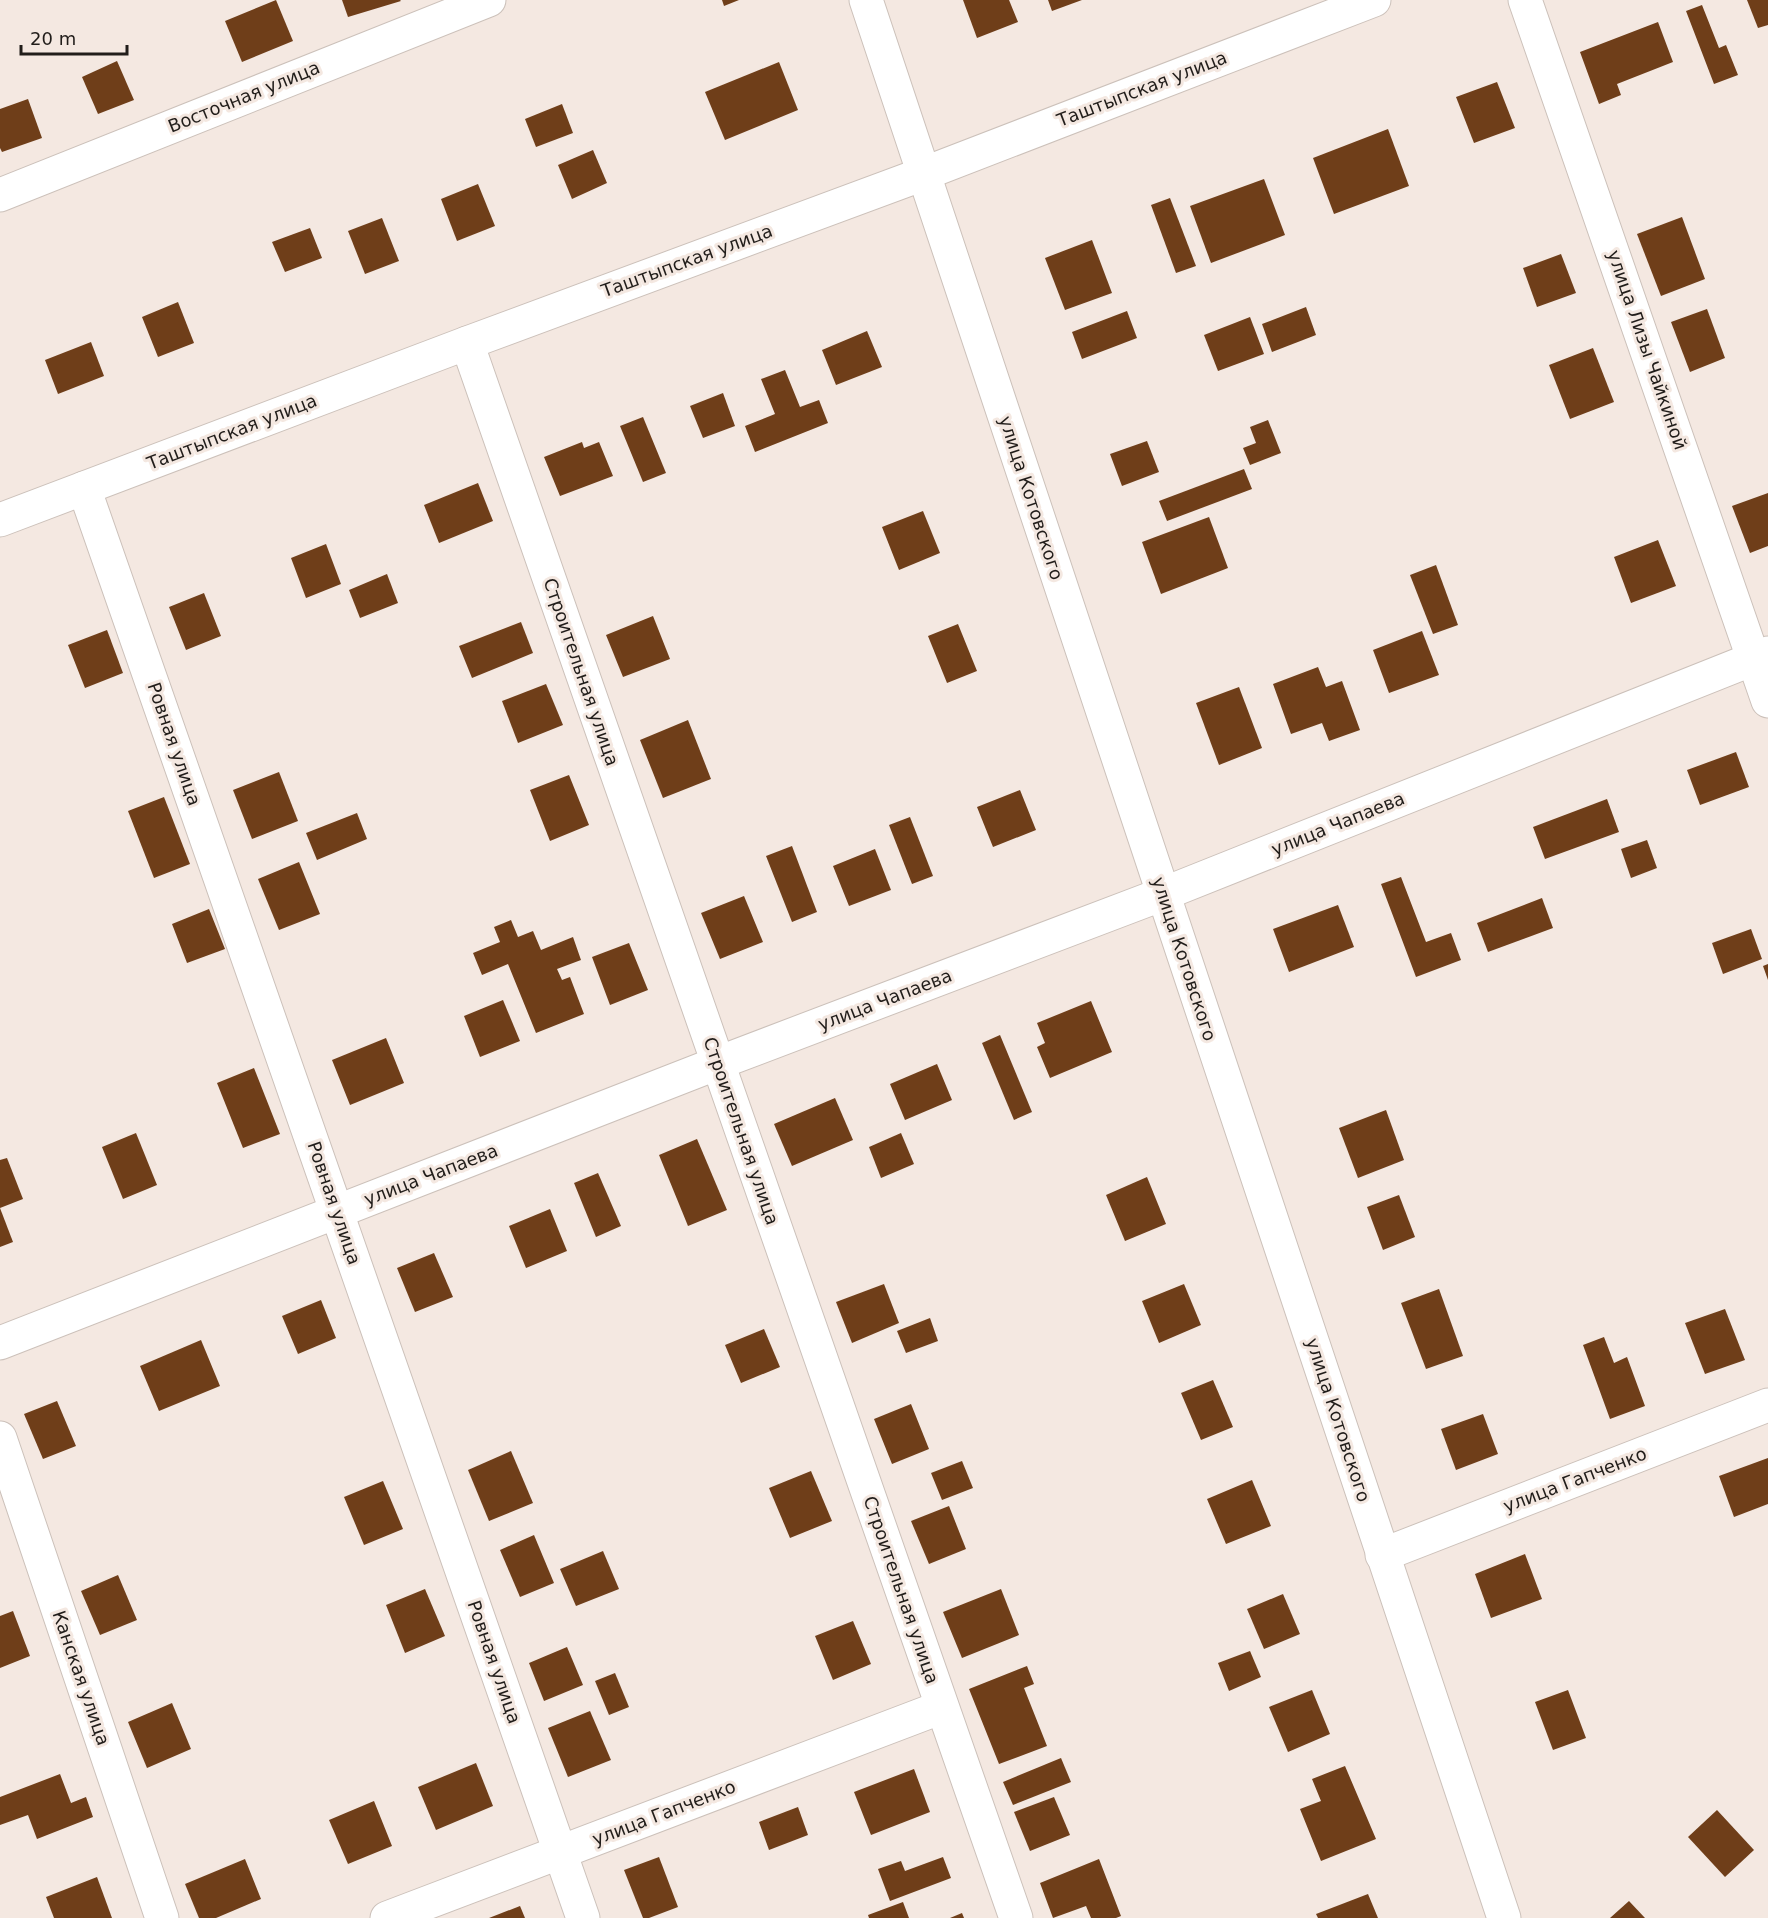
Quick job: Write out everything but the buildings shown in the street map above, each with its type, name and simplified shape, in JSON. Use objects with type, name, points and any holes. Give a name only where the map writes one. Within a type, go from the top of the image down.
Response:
[{"type":"street","name":"Восточная улица","points":[[0,195],[489,0]]},
{"type":"street","name":"улица Котовского","points":[[866,0],[1504,1918]]},
{"type":"street","name":"Таштыпская улица","points":[[0,520],[467,343],[923,174],[1374,0]]},
{"type":"street","name":"улица Лизы Чайкиной","points":[[1525,0],[1761,656],[1768,701]]},
{"type":"street","name":"Строительная улица","points":[[467,343],[1016,1918]]},
{"type":"street","name":"Ровная улица","points":[[84,489],[583,1918]]},
{"type":"street","name":"улица Чапаева","points":[[0,1343],[718,1063],[1163,894],[1761,656]]},
{"type":"street","name":"улица Гапченко","points":[[1382,1555],[1768,1405]]},
{"type":"street","name":"Канская улица","points":[[0,1438],[162,1918]]},
{"type":"street","name":"улица Гапченко","points":[[387,1918],[942,1707]]}]
